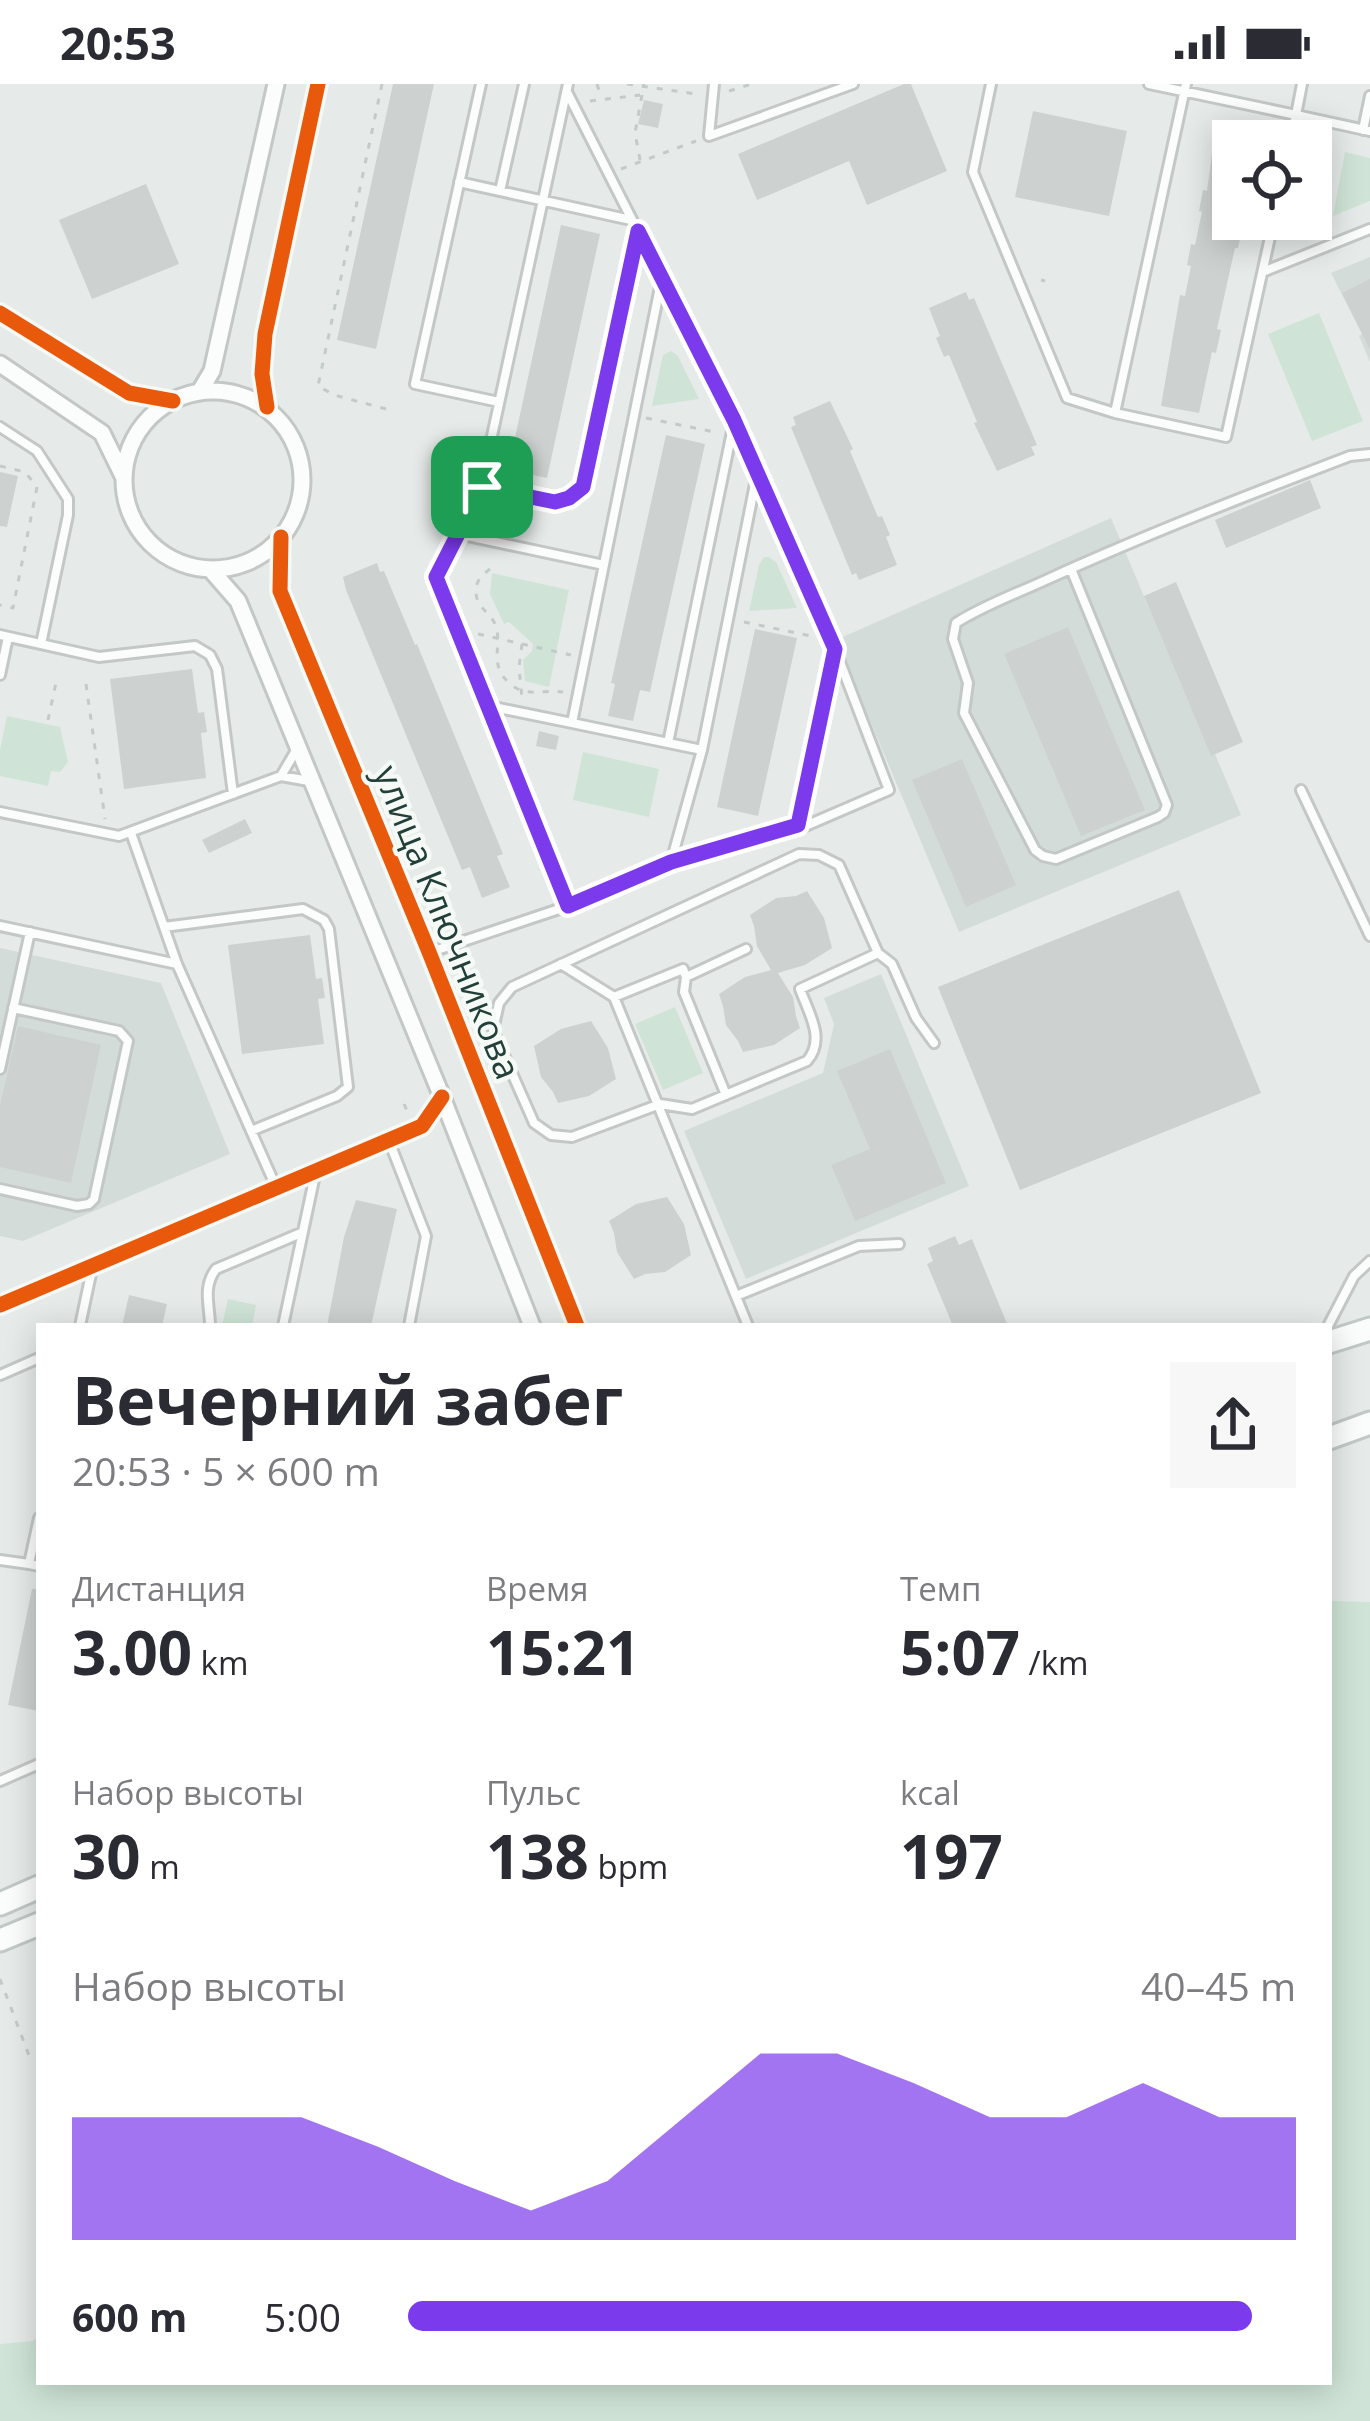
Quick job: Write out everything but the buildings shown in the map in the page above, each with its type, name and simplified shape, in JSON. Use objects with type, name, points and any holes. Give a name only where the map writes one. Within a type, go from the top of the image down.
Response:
[{"type":"street","points":[[200,392],[212,371],[275,84]]},
{"type":"street","points":[[0,364],[102,434],[123,476],[129,508],[140,531],[158,549],[211,570],[244,563],[268,549],[296,515],[301,492],[302,468],[294,443],[267,407],[262,374],[265,334],[318,84]]},
{"type":"street","points":[[0,313],[129,393],[173,401]]},
{"type":"street","points":[[123,476],[139,428],[173,401],[200,392],[228,394],[267,407]]},
{"type":"street","name":"улица Ключникова","points":[[281,537],[280,591],[430,952],[576,1323]]},
{"type":"street","name":"улица Ключникова","points":[[211,570],[238,601],[531,1323]]},
{"type":"street","points":[[0,1305],[422,1126],[442,1097]]},
{"type":"street","points":[[422,1126],[457,1136]]},
{"type":"street","points":[[1332,1341],[1370,1329]]},
{"type":"street","points":[[1332,1437],[1370,1423]]},
{"type":"street","points":[[0,1904],[36,1888]]},
{"type":"street","points":[[0,1940],[36,1925]]},
{"type":"lane","points":[[481,84],[415,384],[500,403]]},
{"type":"lane","points":[[500,191],[524,84]]},
{"type":"lane","points":[[714,84],[709,136],[854,84]]},
{"type":"lane","points":[[991,84],[973,172],[1067,398],[1226,437],[1270,240]]},
{"type":"lane","points":[[1148,84],[1185,88],[1367,130],[1370,96]]},
{"type":"lane","points":[[1295,120],[1302,84]]},
{"type":"lane","points":[[430,952],[568,906],[671,862],[803,827],[890,790],[835,649],[734,420],[568,88]]},
{"type":"lane","points":[[568,88],[482,487],[436,577],[568,906]]},
{"type":"lane","points":[[1115,413],[1185,88]]},
{"type":"lane","points":[[459,182],[632,220]]},
{"type":"lane","points":[[1263,271],[1370,229]]},
{"type":"lane","points":[[482,487],[555,502],[583,487],[638,231]]},
{"type":"lane","points":[[572,723],[662,281]]},
{"type":"lane","points":[[668,743],[734,420]]},
{"type":"lane","points":[[0,427],[38,451],[68,499],[41,644]]},
{"type":"lane","points":[[1071,569],[1167,805],[1158,817],[1056,859],[1034,850],[964,713],[968,683],[953,639],[956,622],[1123,545],[1349,456],[1370,454]]},
{"type":"lane","points":[[671,862],[702,750],[757,473]]},
{"type":"lane","points":[[458,534],[604,565]]},
{"type":"lane","points":[[0,675],[4,636],[99,656],[187,646],[202,650],[217,669],[233,794]]},
{"type":"lane","points":[[798,825],[835,649]]},
{"type":"lane","points":[[489,706],[702,750]]},
{"type":"lane","points":[[280,776],[298,748]]},
{"type":"lane","points":[[0,812],[119,836],[280,776],[312,782]]},
{"type":"lane","points":[[1301,790],[1370,936]]},
{"type":"lane","points":[[130,833],[177,964],[277,1187]]},
{"type":"lane","points":[[878,953],[800,989],[818,1038],[807,1061],[692,1109],[658,1105],[572,1137],[551,1136],[534,1123],[493,1030],[499,1004],[512,987],[799,854],[819,855],[839,866],[878,953],[892,964],[916,1018],[934,1043]]},
{"type":"lane","points":[[164,927],[303,909],[324,920],[329,929],[348,1087],[337,1096],[251,1131]]},
{"type":"lane","points":[[0,926],[177,964]]},
{"type":"lane","points":[[0,1069],[30,932]]},
{"type":"lane","points":[[686,977],[746,949]]},
{"type":"lane","points":[[561,964],[614,997],[747,1323]]},
{"type":"lane","points":[[614,997],[682,969],[685,992],[726,1095]]},
{"type":"lane","points":[[0,1189],[77,1206],[94,1199],[128,1041],[119,1031],[13,1008]]},
{"type":"lane","points":[[388,1140],[426,1236],[410,1323]]},
{"type":"lane","points":[[284,1323],[316,1171]]},
{"type":"lane","points":[[209,1323],[208,1290],[216,1269],[303,1232]]},
{"type":"lane","points":[[736,1296],[859,1246],[899,1244]]},
{"type":"lane","points":[[1330,1323],[1354,1276],[1370,1261]]},
{"type":"lane","points":[[81,1323],[93,1266]]},
{"type":"lane","points":[[0,1376],[36,1359]]},
{"type":"lane","points":[[0,1560],[34,1565]]},
{"type":"lane","points":[[0,1781],[36,1765]]},
{"type":"path","points":[[382,84],[318,386],[390,410]]},
{"type":"path","points":[[598,84],[601,98]]},
{"type":"path","points":[[618,96],[624,84],[712,96],[752,84]]},
{"type":"path","points":[[640,162],[634,133],[644,86]]},
{"type":"path","points":[[583,103],[642,94]]},
{"type":"path","points":[[610,173],[709,136]]},
{"type":"path","points":[[645,418],[721,433]]},
{"type":"path","points":[[0,466],[26,472],[38,487],[14,608],[0,605]]},
{"type":"path","points":[[490,569],[478,580],[476,595],[495,624],[499,670],[521,691],[565,693]]},
{"type":"path","points":[[742,621],[814,636]]},
{"type":"path","points":[[478,634],[573,655]]},
{"type":"path","points":[[522,644],[522,700]]},
{"type":"path","points":[[48,720],[57,678]]},
{"type":"path","points":[[86,684],[107,835]]},
{"type":"path","points":[[386,800],[402,794]]},
{"type":"path","points":[[0,1979],[28,2059]]},
{"type":"shaded area","points":[[1370,257],[1370,362],[1362,334],[1331,273]]},
{"type":"shaded area","points":[[1111,518],[1241,815],[959,932],[836,640]]},
{"type":"shaded area","points":[[0,948],[161,983],[230,1154],[23,1241],[0,1236]]},
{"type":"shaded area","points":[[881,974],[969,1186],[746,1279],[684,1131],[823,1073],[834,1024],[824,998]]},
{"type":"green space","points":[[1345,152],[1370,158],[1370,201],[1333,216]]},
{"type":"green space","points":[[1319,313],[1363,421],[1312,441],[1268,334]]},
{"type":"green space","points":[[671,351],[699,399],[652,406],[663,355]]},
{"type":"green space","points":[[764,557],[776,562],[797,608],[749,611]]},
{"type":"green space","points":[[492,573],[569,590],[549,687],[525,681],[523,660],[533,644],[509,622],[504,624],[490,594]]},
{"type":"green space","points":[[7,716],[60,727],[68,762],[60,772],[51,771],[48,786],[0,776]]},
{"type":"green space","points":[[583,752],[659,769],[649,817],[573,800]]},
{"type":"green space","points":[[675,1007],[703,1073],[663,1090],[635,1024]]},
{"type":"green space","points":[[228,1299],[256,1305],[253,1323],[223,1323]]},
{"type":"green space","points":[[1332,1601],[1370,1602],[1370,2421],[0,2421],[0,2344],[36,2338],[36,2385],[1332,2385]]},
{"type":"cycle path","points":[[267,407],[262,374],[265,334],[318,84]]},
{"type":"cycle path","points":[[0,313],[129,393],[173,401]]},
{"type":"cycle path","points":[[281,537],[280,591],[576,1323]]},
{"type":"cycle path","points":[[0,1305],[422,1126],[442,1097]]},
{"type":"route","points":[[638,231],[734,420],[835,649],[798,825],[671,862],[568,906],[436,577],[482,487],[555,502],[583,487],[638,231]]}]
